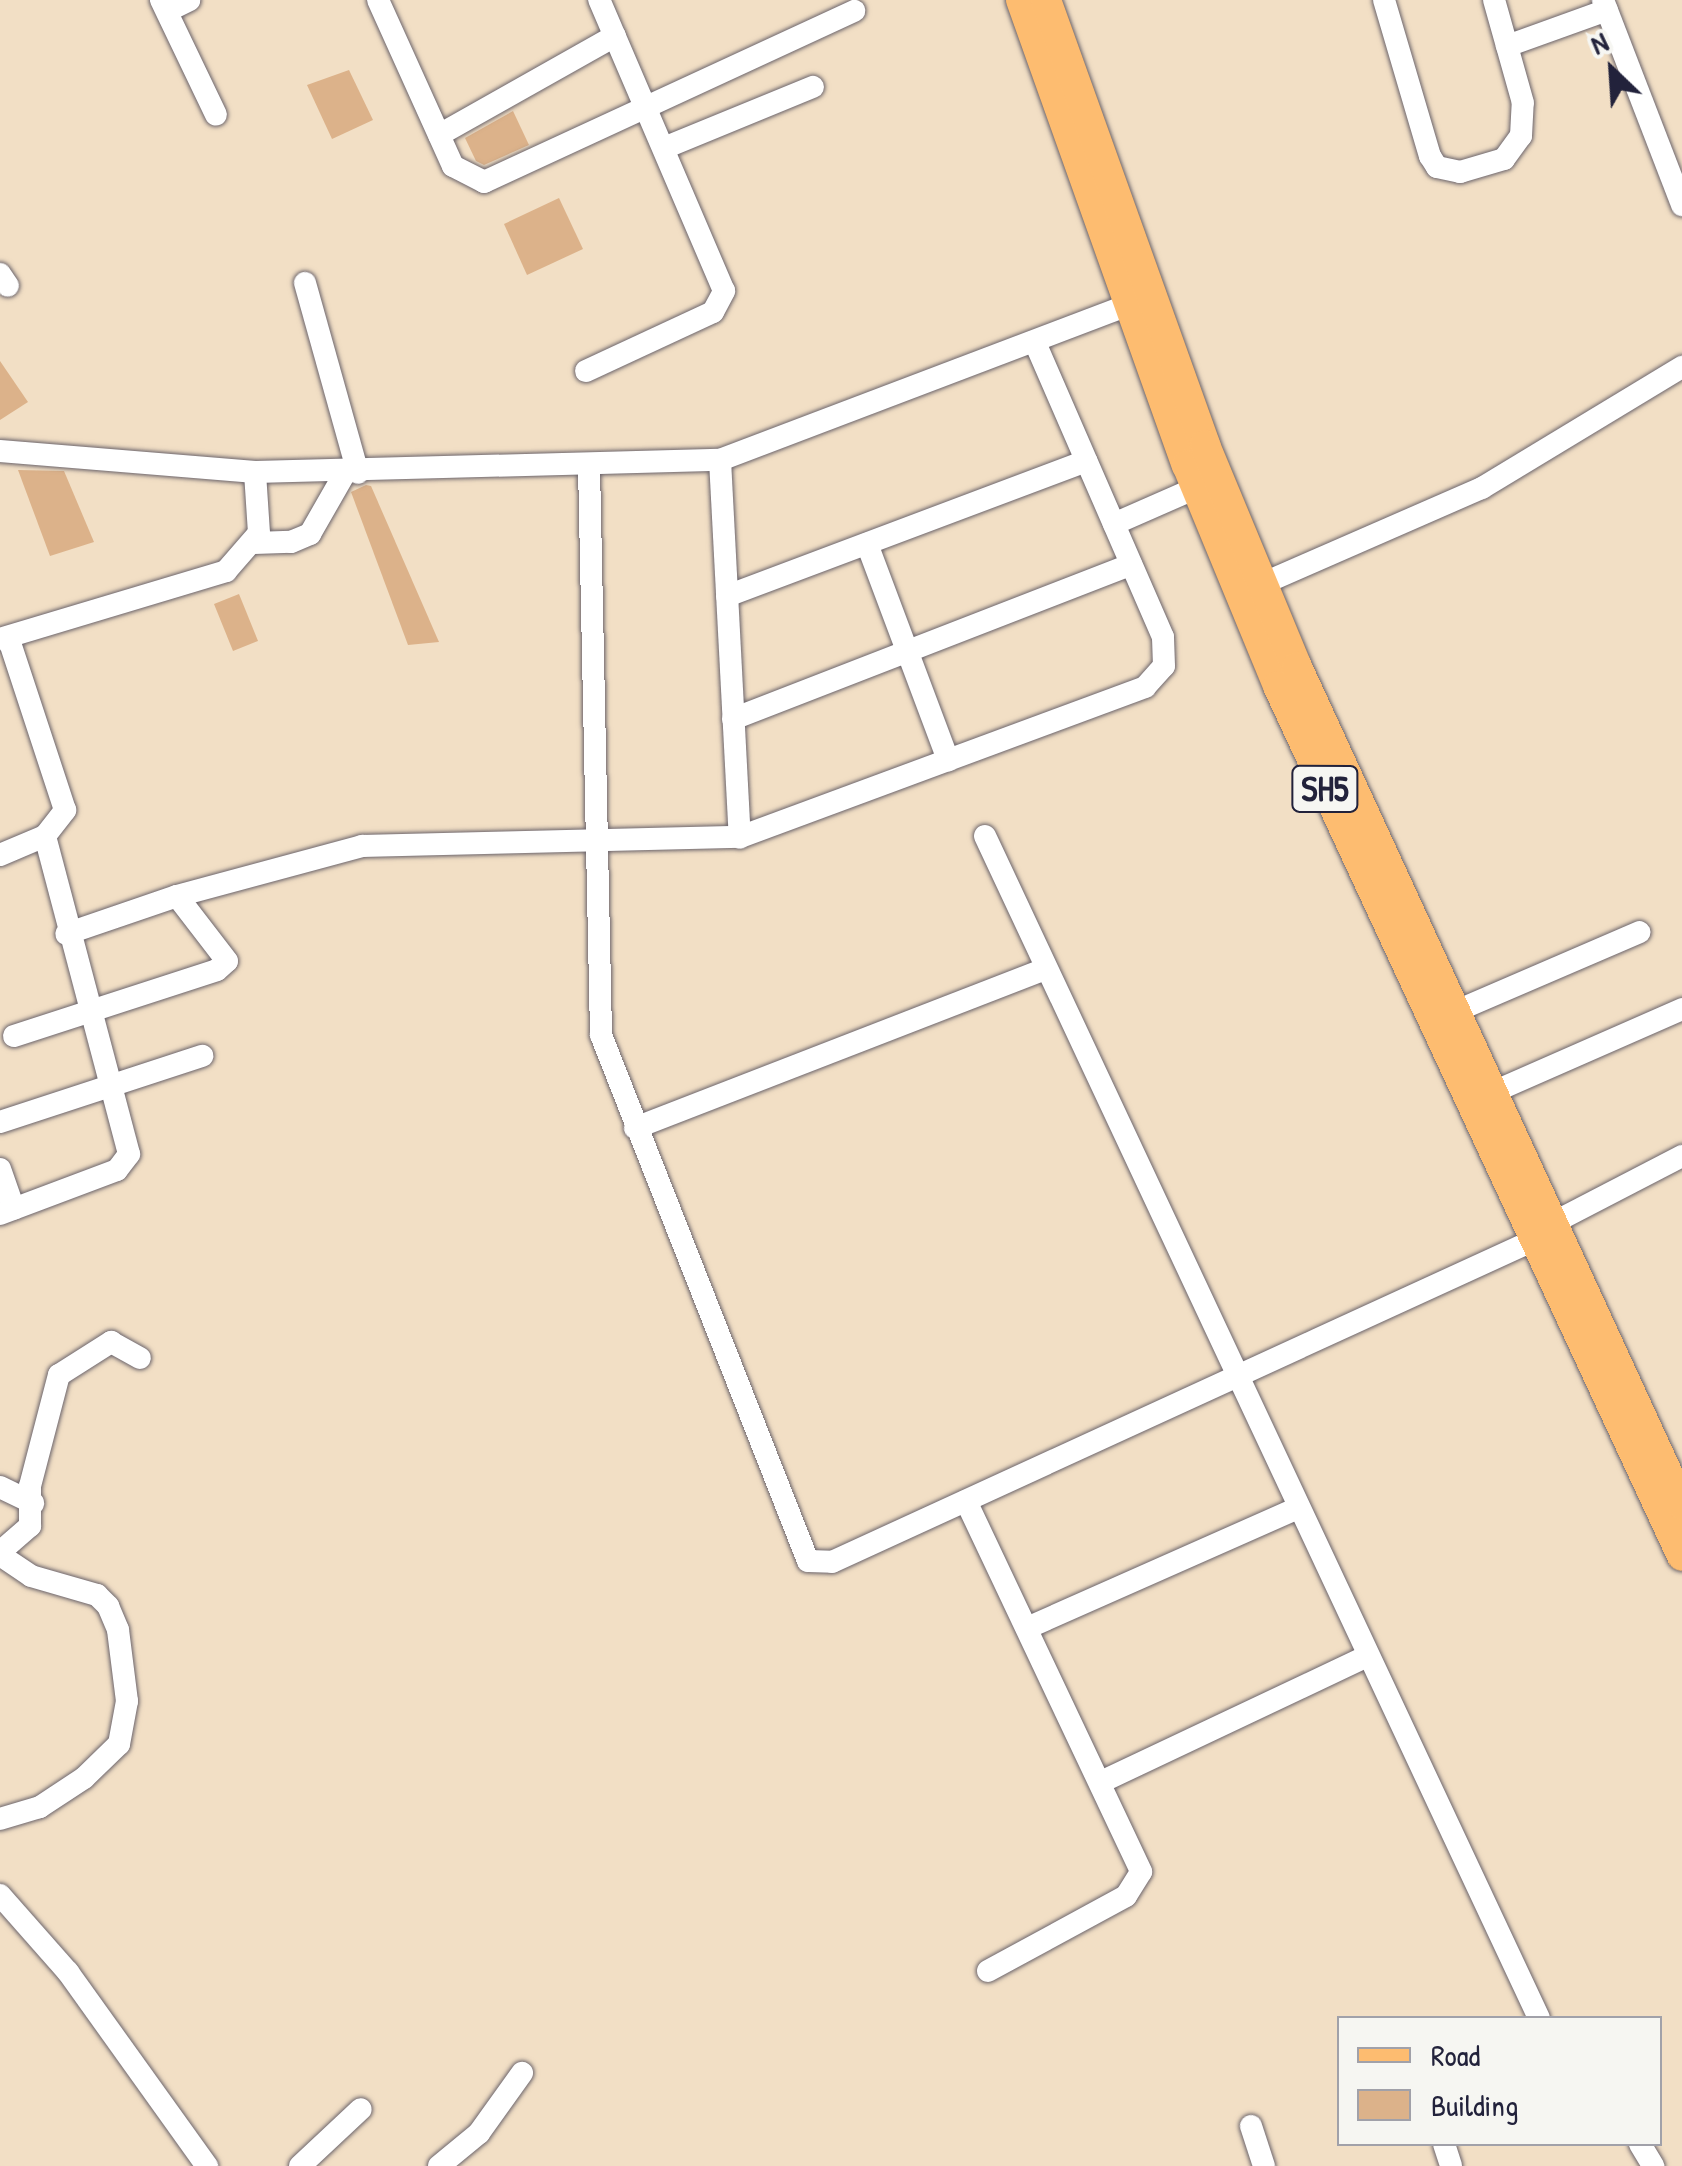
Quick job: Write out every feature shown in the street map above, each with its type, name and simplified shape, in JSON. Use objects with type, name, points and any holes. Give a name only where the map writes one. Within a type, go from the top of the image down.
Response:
[{"type":"main road","name":"SH5","points":[[1021,0],[1196,488],[1278,686],[1682,1505]]},
{"type":"main road","name":"SH5","points":[[1046,0],[1178,373],[1262,584],[1491,1093],[1682,1556]]},
{"type":"street","points":[[190,0],[164,6],[216,115]]},
{"type":"street","points":[[586,371],[722,303],[722,278],[600,0]]},
{"type":"street","points":[[1384,0],[1430,156],[1448,171],[1504,158],[1516,148],[1522,103],[1494,0]]},
{"type":"street","points":[[387,3],[453,166],[484,182],[854,11]]},
{"type":"street","points":[[1506,46],[1605,5],[1682,205]]},
{"type":"street","points":[[439,135],[615,36]]},
{"type":"street","points":[[664,148],[813,87]]},
{"type":"street","points":[[254,543],[291,542],[310,534],[352,473],[304,284]]},
{"type":"street","points":[[0,450],[255,472],[352,473],[720,460],[1129,306]]},
{"type":"street","points":[[66,934],[177,896],[348,848],[595,845],[740,836],[1154,680],[1167,652],[1036,342]]},
{"type":"street","points":[[1262,584],[1482,488],[1682,367]]},
{"type":"street","points":[[720,460],[740,836]]},
{"type":"street","points":[[726,596],[1086,461]]},
{"type":"street","points":[[589,466],[601,1035],[799,1552],[808,1561],[832,1562],[1236,1377],[1547,1232],[1682,1156]]},
{"type":"street","points":[[0,855],[45,836],[59,824],[64,795],[4,638],[214,576],[254,543],[260,524],[255,472]]},
{"type":"street","points":[[1114,524],[1196,488]]},
{"type":"street","points":[[867,544],[948,760]]},
{"type":"street","points":[[733,719],[1131,566]]},
{"type":"street","points":[[0,1169],[7,1212],[124,1163],[129,1144],[66,934],[45,836]]},
{"type":"street","points":[[985,836],[1043,970],[1538,2016]]},
{"type":"street","points":[[14,1036],[224,967],[225,953],[177,896]]},
{"type":"street","points":[[1454,1012],[1640,932]]},
{"type":"street","points":[[635,1128],[1043,970]]},
{"type":"street","points":[[1491,1093],[1682,1009]]},
{"type":"street","points":[[0,1122],[110,1081],[202,1056]]},
{"type":"street","points":[[0,1818],[40,1807],[84,1778],[119,1744],[127,1702],[118,1630],[108,1606],[97,1595],[31,1576],[0,1554],[30,1526],[30,1486],[59,1375],[97,1344],[111,1342],[140,1358]]},
{"type":"street","points":[[0,1487],[33,1502]]},
{"type":"street","points":[[966,1501],[1138,1860],[1136,1885],[988,1971]]},
{"type":"street","points":[[1027,1628],[1298,1508]]},
{"type":"street","points":[[1100,1782],[1368,1656]]},
{"type":"street","points":[[0,1896],[68,1972],[207,2166]]},
{"type":"street","points":[[438,2166],[479,2133],[522,2074]]},
{"type":"street","points":[[300,2166],[361,2109]]},
{"type":"street","points":[[1251,2126],[1264,2166]]},
{"type":"building","points":[[349,70],[373,120],[332,139],[307,85]]},
{"type":"building","points":[[513,111],[529,145],[484,165],[476,161],[465,138]]},
{"type":"building","points":[[559,198],[583,249],[527,275],[504,224]]},
{"type":"building","points":[[0,361],[28,402],[0,420]]},
{"type":"building","points":[[18,470],[64,471],[94,542],[50,556]]},
{"type":"building","points":[[371,486],[439,642],[408,645],[351,492]]},
{"type":"building","points":[[239,594],[258,641],[233,651],[214,604]]}]
